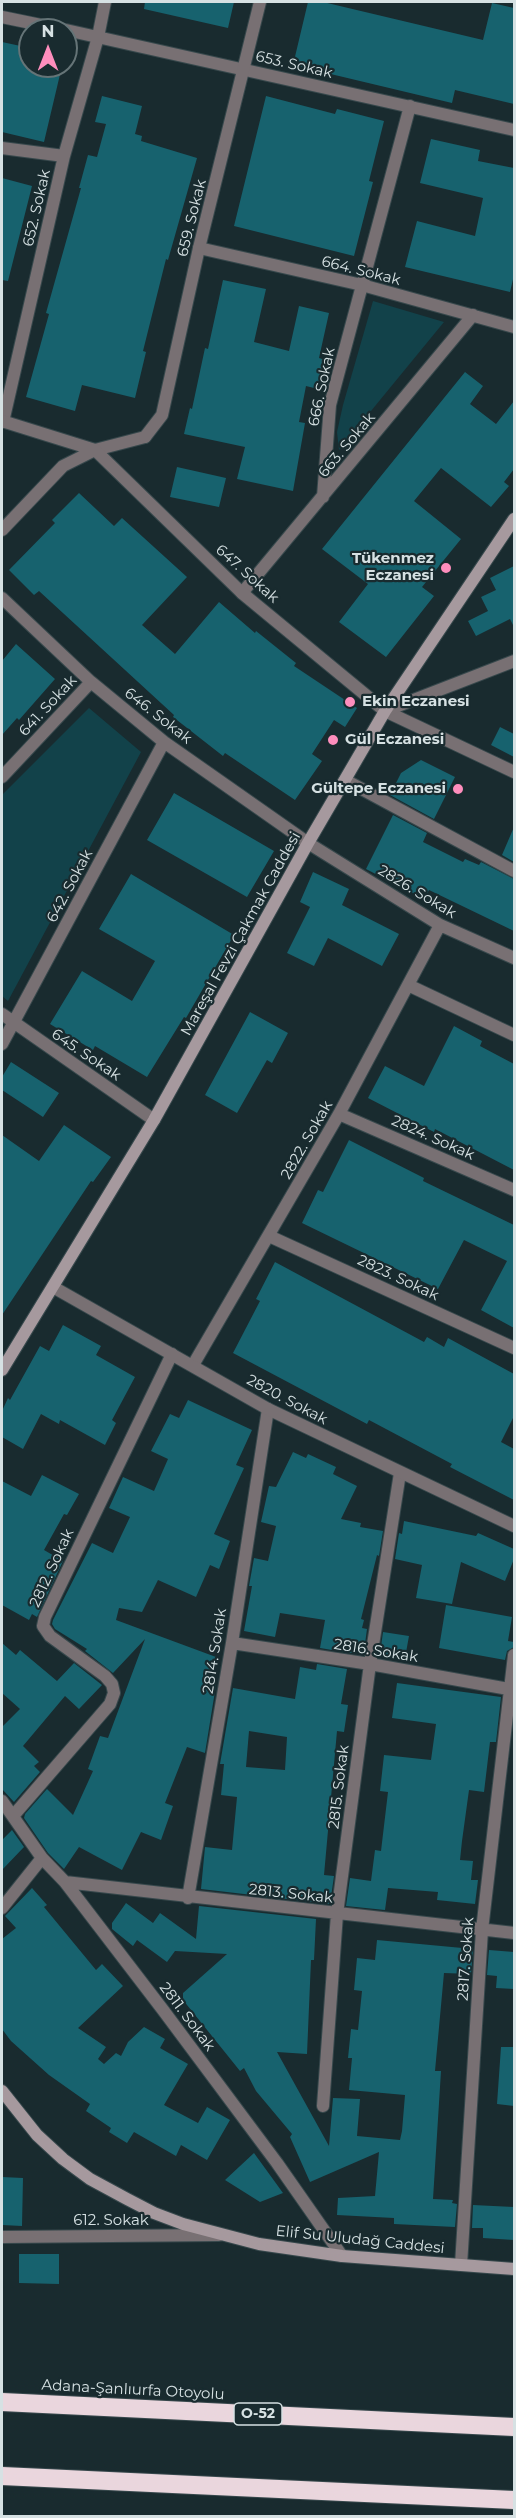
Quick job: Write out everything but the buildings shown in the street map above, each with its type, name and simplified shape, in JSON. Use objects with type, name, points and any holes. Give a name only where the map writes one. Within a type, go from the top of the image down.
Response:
[{"type":"highway","name":"Adana-Şanlıurfa Otoyolu","points":[[2,2402],[514,2427]]},
{"type":"highway","points":[[2,2476],[514,2500]]},
{"type":"main road","name":"Mareşal Fevzi Çakmak Caddesi","points":[[2,1370],[154,1120],[308,843],[386,711],[514,519]]},
{"type":"main road","name":"Elif Su Uludağ Caddesi","points":[[2,2091],[37,2135],[63,2159],[90,2179],[154,2213],[220,2235],[259,2244],[342,2256],[514,2269]]},
{"type":"street","name":"652. Sokak","points":[[2,421],[64,156],[98,37],[105,2]]},
{"type":"street","name":"659. Sokak","points":[[95,450],[145,437],[162,415],[199,248],[260,2]]},
{"type":"street","name":"653. Sokak","points":[[2,17],[18,20]]},
{"type":"street","name":"653. Sokak","points":[[78,33],[514,130]]},
{"type":"street","name":"666. Sokak","points":[[323,496],[330,405],[410,106]]},
{"type":"street","points":[[2,148],[64,156]]},
{"type":"street","name":"664. Sokak","points":[[199,248],[362,285],[514,327]]},
{"type":"street","name":"663. Sokak","points":[[242,593],[473,315]]},
{"type":"street","points":[[2,421],[95,450]]},
{"type":"street","points":[[2,530],[63,466],[95,450]]},
{"type":"street","name":"647. Sokak","points":[[95,450],[242,593],[386,711],[514,772]]},
{"type":"street","name":"646. Sokak","points":[[2,598],[91,682],[164,742],[308,843]]},
{"type":"street","points":[[386,711],[514,661]]},
{"type":"street","name":"641. Sokak","points":[[2,777],[91,682]]},
{"type":"street","name":"642. Sokak","points":[[2,1044],[164,742]]},
{"type":"street","points":[[345,780],[514,871]]},
{"type":"street","name":"2826. Sokak","points":[[308,843],[440,925],[514,958]]},
{"type":"street","name":"2822. Sokak","points":[[193,1365],[339,1114],[440,925]]},
{"type":"street","points":[[408,985],[514,1035]]},
{"type":"street","name":"645. Sokak","points":[[2,1014],[154,1120]]},
{"type":"street","name":"2824. Sokak","points":[[339,1114],[514,1190]]},
{"type":"street","name":"2823. Sokak","points":[[269,1236],[514,1348]]},
{"type":"street","name":"2820. Sokak","points":[[53,1287],[268,1409],[514,1526]]},
{"type":"street","name":"2812. Sokak","points":[[13,1816],[110,1704],[114,1693],[112,1684],[105,1676],[50,1636],[43,1626],[45,1617],[172,1354]]},
{"type":"street","name":"2814. Sokak","points":[[188,1898],[268,1409]]},
{"type":"street","name":"2815. Sokak","points":[[323,2106],[337,1914],[370,1664],[400,1473]]},
{"type":"street","name":"2816. Sokak","points":[[231,1644],[370,1664],[512,1690]]},
{"type":"street","name":"2817. Sokak","points":[[461,2265],[482,1930],[512,1690],[514,1655]]},
{"type":"street","name":"2811. Sokak","points":[[2,1802],[42,1858],[65,1882],[164,2010],[277,2163],[342,2256]]},
{"type":"street","points":[[2,1908],[42,1858]]},
{"type":"street","name":"2813. Sokak","points":[[65,1882],[188,1898],[514,1933]]},
{"type":"street","name":"612. Sokak","points":[[2,2237],[220,2235]]},
{"type":"shaded area","points":[[373,301],[444,322],[339,450],[337,432],[343,405]]},
{"type":"shaded area","points":[[89,708],[141,752],[8,1001],[2,996],[2,795]]},
{"type":"place","name":"Tükenmez Eczanesi","points":[[446,568]]},
{"type":"place","name":"Ekin Eczanesi","points":[[350,702]]},
{"type":"place","name":"Gül Eczanesi","points":[[333,740]]},
{"type":"place","name":"Gültepe Eczanesi","points":[[458,789]]}]
